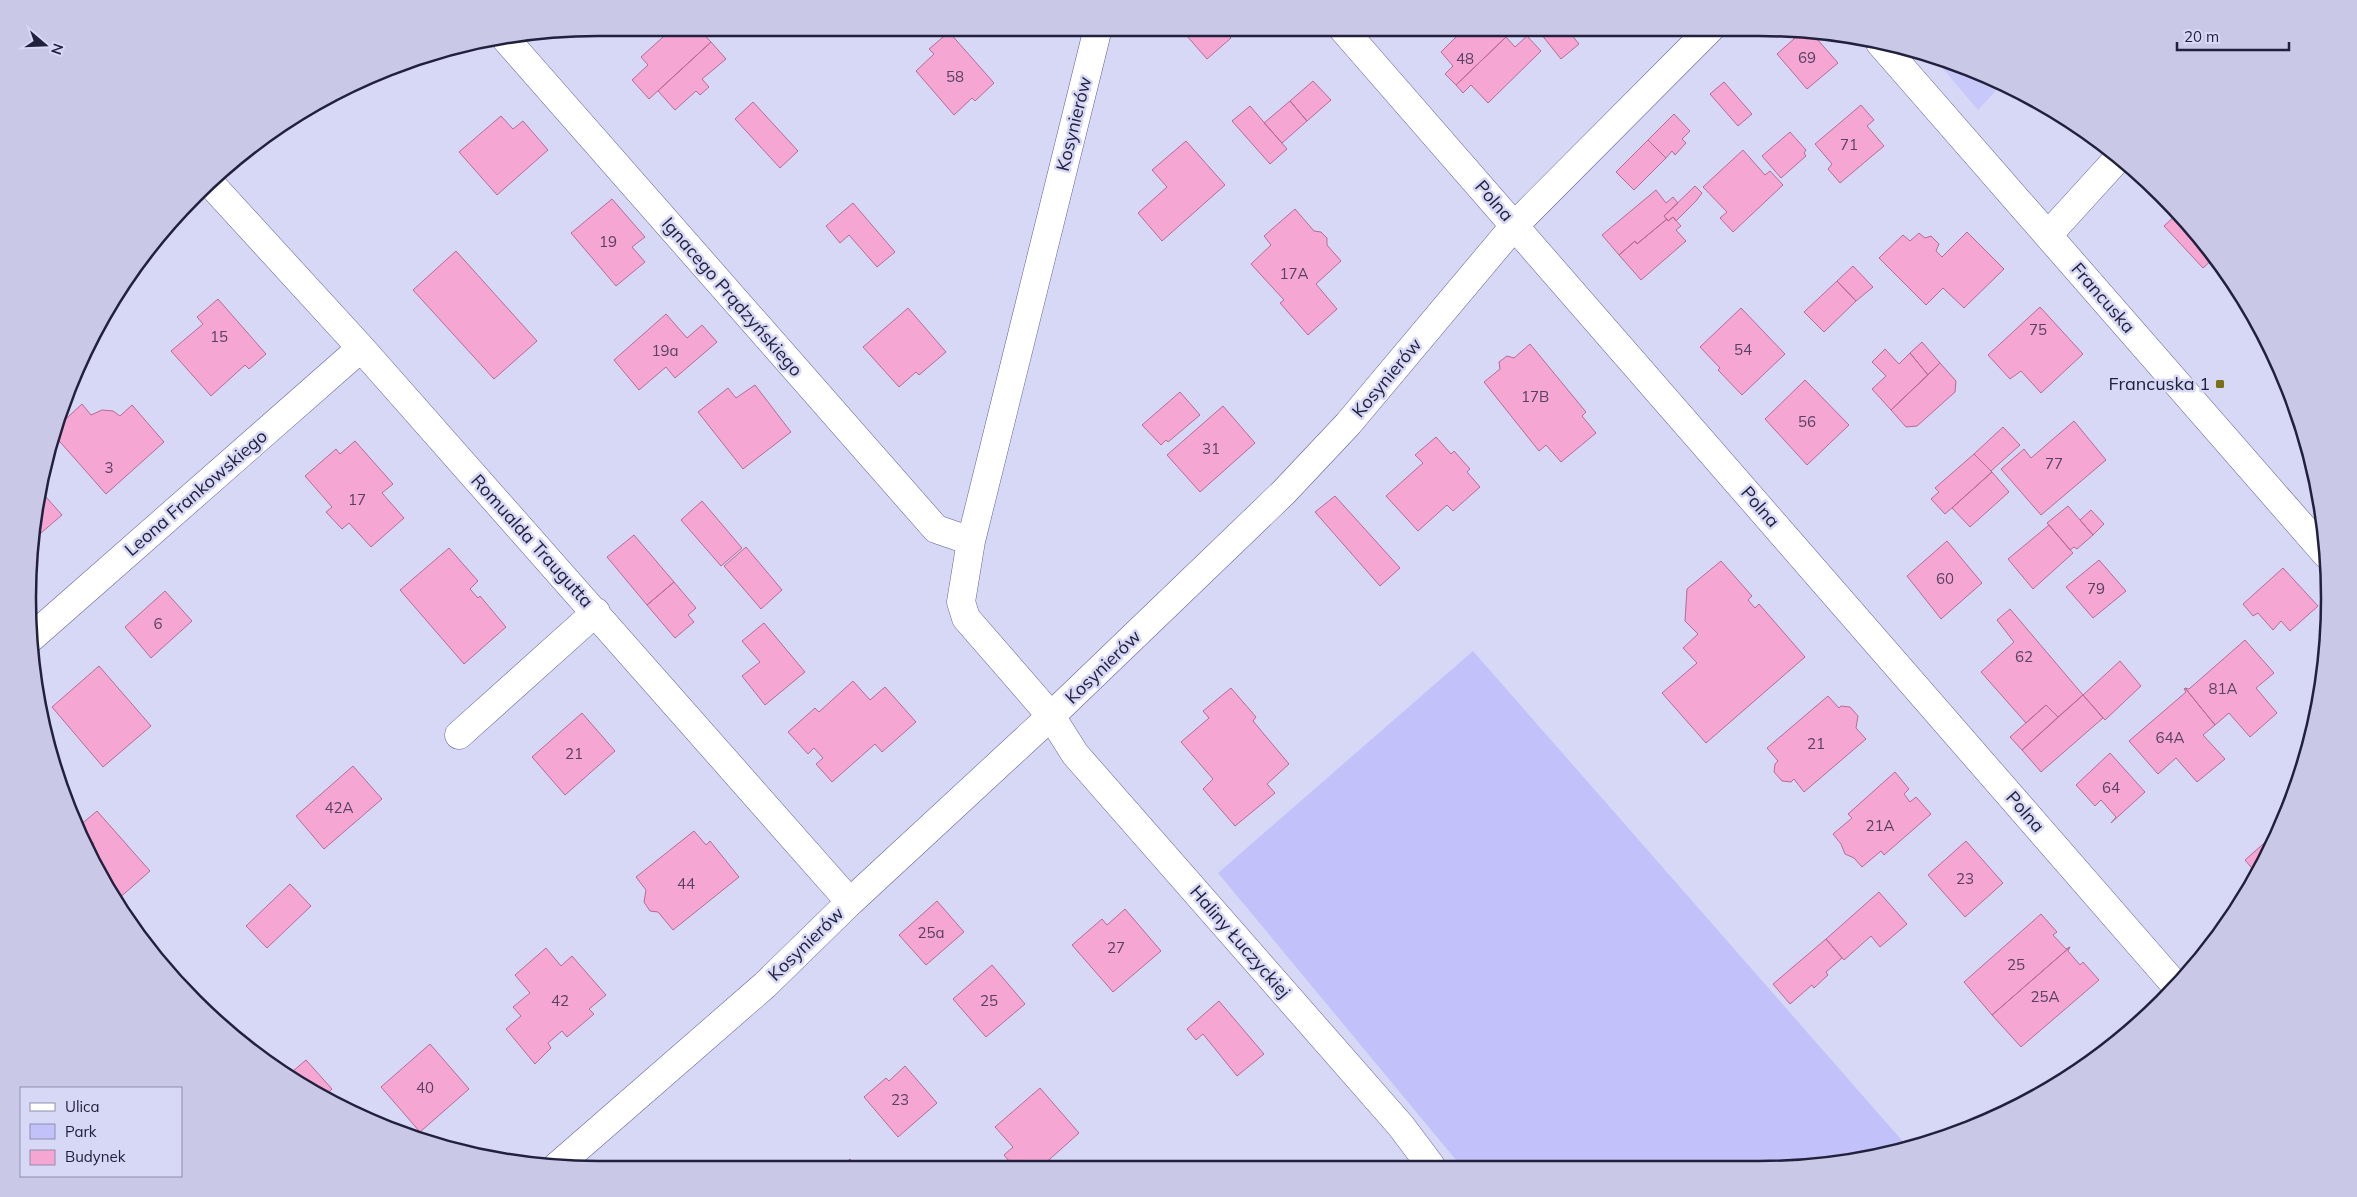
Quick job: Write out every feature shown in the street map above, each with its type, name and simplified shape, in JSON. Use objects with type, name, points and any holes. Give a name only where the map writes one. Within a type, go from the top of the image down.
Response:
[{"type":"street","name":"Kosynierów","points":[[1051,716],[966,618],[961,602],[971,541],[1096,36]]},
{"type":"street","name":"Polna","points":[[1349,36],[2171,980]]},
{"type":"street","name":"Kosynierów","points":[[565,1160],[764,985],[850,902],[1051,716],[1291,485],[1348,424],[1515,225],[1703,36]]},
{"type":"street","name":"Ignacego Prądzyńskiego","points":[[510,44],[936,528],[971,541]]},
{"type":"street","name":"Francuska","points":[[1888,52],[2318,545]]},
{"type":"street","points":[[2048,235],[2114,163]]},
{"type":"street","name":"Romualda Traugutta","points":[[214,189],[361,348],[850,902]]},
{"type":"street","name":"Leona Frankowskiego","points":[[37,633],[361,348]]},
{"type":"street","points":[[458,735],[596,612]]},
{"type":"street","name":"Haliny Łuczyckiej","points":[[1051,716],[1076,754],[1401,1126],[1427,1161]]},
{"type":"shaded area","points":[[1941,67],[1997,89],[1978,110]]},
{"type":"green space","points":[[1473,651],[1903,1142],[1832,1156],[1795,1160],[1457,1161],[1218,873]]},
{"type":"building","points":[[664,36],[705,36],[711,42],[649,99],[632,80],[648,65],[641,57]]},
{"type":"building","points":[[944,36],[953,36],[994,83],[975,101],[972,98],[954,115],[916,71],[934,54],[929,49]]},
{"type":"building","points":[[1187,36],[1229,36],[1231,38],[1207,59]]},
{"type":"building","points":[[1457,36],[1506,37],[1456,85],[1445,74],[1453,66],[1441,52]]},
{"type":"building","points":[[1527,36],[1541,51],[1488,103],[1471,85],[1463,93],[1456,85],[1506,37],[1515,47]]},
{"type":"building","points":[[1543,36],[1572,36],[1579,44],[1561,59]]},
{"type":"building","points":[[1796,37],[1817,39],[1838,63],[1807,89],[1777,54]]},
{"type":"building","points":[[711,42],[726,59],[702,79],[709,87],[700,95],[696,91],[675,110],[658,91]]},
{"type":"building","points":[[1313,81],[1331,100],[1307,121],[1290,101]]},
{"type":"building","points":[[1724,82],[1752,114],[1738,126],[1710,94]]},
{"type":"building","points":[[1290,101],[1307,121],[1282,143],[1264,123]]},
{"type":"building","points":[[753,102],[798,151],[780,168],[735,119]]},
{"type":"building","points":[[1861,105],[1874,120],[1867,126],[1884,146],[1840,183],[1828,169],[1832,164],[1815,144]]},
{"type":"building","points":[[1250,106],[1287,149],[1270,164],[1232,121]]},
{"type":"building","points":[[1674,114],[1690,131],[1682,139],[1686,143],[1675,155],[1672,151],[1666,158],[1648,140]]},
{"type":"building","points":[[501,116],[513,129],[523,121],[548,150],[497,195],[459,152]]},
{"type":"building","points":[[1790,132],[1806,150],[1804,153],[1806,156],[1781,178],[1762,156]]},
{"type":"building","points":[[1648,140],[1666,158],[1634,190],[1616,172]]},
{"type":"building","points":[[1186,141],[1225,185],[1162,241],[1138,213],[1167,187],[1152,170]]},
{"type":"building","points":[[1743,150],[1765,175],[1770,171],[1783,185],[1733,232],[1720,218],[1727,212],[1703,187]]},
{"type":"building","points":[[1695,186],[1702,193],[1696,201],[1676,221],[1673,217],[1668,221],[1664,216]]},
{"type":"building","points":[[1656,190],[1666,203],[1673,197],[1678,203],[1664,216],[1667,219],[1637,244],[1635,241],[1619,255],[1602,235]]},
{"type":"building","points":[[612,199],[645,237],[632,247],[645,262],[616,286],[571,233]]},
{"type":"building","points":[[853,203],[895,252],[877,267],[849,235],[840,243],[826,226]]},
{"type":"building","points":[[1295,209],[1314,231],[1321,232],[1327,238],[1327,245],[1341,261],[1316,284],[1337,309],[1308,335],[1280,303],[1284,300],[1251,264],[1271,245],[1264,236]]},
{"type":"building","points":[[1673,217],[1681,226],[1676,230],[1686,241],[1641,280],[1619,255],[1635,241],[1637,244],[1667,219],[1668,221]]},
{"type":"building","points":[[2172,218],[2209,262],[2203,268],[2164,226]]},
{"type":"building","points":[[1967,232],[2004,269],[1964,308],[1943,288],[1926,305],[1879,258],[1903,235],[1910,241],[1919,233],[1925,238],[1931,236],[1939,244],[1936,251],[1942,257]]},
{"type":"building","points":[[456,251],[537,341],[494,379],[413,290]]},
{"type":"building","points":[[1853,266],[1873,287],[1856,301],[1837,281]]},
{"type":"building","points":[[1837,281],[1856,301],[1824,332],[1804,312]]},
{"type":"building","points":[[218,299],[266,354],[249,369],[245,365],[211,396],[171,351],[203,324],[197,317]]},
{"type":"building","points":[[2040,307],[2083,354],[2041,393],[2021,371],[2010,379],[1988,355]]},
{"type":"building","points":[[908,308],[946,352],[919,375],[916,372],[899,387],[863,347]]},
{"type":"building","points":[[1741,308],[1785,354],[1742,395],[1718,370],[1720,368],[1700,347]]},
{"type":"building","points":[[666,314],[687,338],[702,325],[717,342],[675,378],[666,367],[639,390],[614,360]]},
{"type":"building","points":[[1922,342],[1940,363],[1928,375],[1910,353]]},
{"type":"building","points":[[1530,344],[1586,412],[1582,416],[1596,433],[1561,462],[1546,445],[1539,451],[1484,382],[1500,369],[1499,362],[1507,356],[1514,358]]},
{"type":"building","points":[[1885,349],[1899,364],[1910,353],[1928,375],[1891,410],[1872,389],[1886,376],[1872,362]]},
{"type":"building","points":[[1940,363],[1956,381],[1955,392],[1917,426],[1906,427],[1891,410]]},
{"type":"building","points":[[1805,380],[1849,425],[1807,465],[1765,419]]},
{"type":"building","points":[[755,385],[791,432],[743,469],[698,412],[728,388],[736,398]]},
{"type":"building","points":[[1180,392],[1200,415],[1168,442],[1166,440],[1161,445],[1142,425]]},
{"type":"building","points":[[82,404],[91,415],[102,410],[113,411],[120,416],[132,405],[164,442],[106,494],[59,441],[66,419]]},
{"type":"building","points":[[1223,406],[1255,443],[1200,492],[1167,455]]},
{"type":"building","points":[[2074,421],[2106,460],[2041,515],[2001,469],[2024,449],[2031,458]]},
{"type":"building","points":[[2003,427],[2020,445],[1991,471],[1974,454]]},
{"type":"building","points":[[1436,437],[1451,454],[1454,451],[1470,469],[1467,472],[1480,487],[1453,511],[1447,505],[1418,531],[1386,496],[1423,463],[1415,455]]},
{"type":"building","points":[[355,441],[393,484],[382,493],[404,518],[371,547],[349,523],[342,529],[326,512],[332,507],[305,476],[336,449],[340,454]]},
{"type":"building","points":[[1974,454],[1992,472],[1945,514],[1931,499],[1939,492],[1935,488]]},
{"type":"building","points":[[1992,472],[2009,492],[1970,527],[1952,508]]},
{"type":"building","points":[[1335,496],[1400,568],[1380,586],[1315,512]]},
{"type":"building","points":[[46,497],[62,515],[40,534]]},
{"type":"building","points":[[702,501],[742,548],[721,566],[681,520]]},
{"type":"building","points":[[2068,506],[2093,535],[2077,549],[2074,547],[2070,550],[2047,523]]},
{"type":"building","points":[[2091,510],[2104,524],[2093,535],[2080,520]]},
{"type":"building","points":[[2049,525],[2073,553],[2033,589],[2008,559]]},
{"type":"building","points":[[634,535],[674,582],[647,605],[607,557]]},
{"type":"building","points":[[1947,541],[1982,583],[1941,619],[1907,576]]},
{"type":"building","points":[[746,547],[782,590],[761,609],[724,566]]},
{"type":"building","points":[[449,548],[478,581],[470,589],[478,598],[480,596],[506,627],[464,664],[400,590]]},
{"type":"building","points":[[2099,560],[2126,591],[2093,618],[2066,587]]},
{"type":"building","points":[[1721,561],[1752,596],[1748,600],[1755,608],[1759,604],[1805,657],[1706,743],[1662,693],[1697,663],[1683,648],[1698,634],[1685,621],[1687,589]]},
{"type":"building","points":[[2283,568],[2318,606],[2290,631],[2281,621],[2273,630],[2258,613],[2253,616],[2243,604]]},
{"type":"building","points":[[674,582],[696,608],[688,615],[694,622],[675,638],[647,605]]},
{"type":"building","points":[[165,591],[192,621],[151,658],[125,627]]},
{"type":"building","points":[[2010,609],[2083,695],[2058,717],[2046,705],[2026,723],[1981,672],[2014,642],[1997,620]]},
{"type":"building","points":[[764,623],[805,672],[765,705],[742,676],[760,662],[742,641]]},
{"type":"building","points":[[2245,640],[2274,673],[2256,688],[2277,713],[2250,737],[2229,713],[2215,725],[2185,688],[2189,689]]},
{"type":"building","points":[[2120,661],[2141,686],[2105,720],[2083,695]]},
{"type":"building","points":[[99,666],[151,726],[103,767],[52,707]]},
{"type":"building","points":[[853,681],[870,700],[885,687],[916,722],[882,752],[875,744],[832,782],[816,764],[823,758],[814,748],[808,754],[788,732],[815,708],[819,712]]},
{"type":"building","points":[[1231,688],[1256,717],[1253,721],[1289,764],[1267,784],[1275,793],[1235,826],[1203,789],[1213,779],[1181,742],[1209,718],[1203,711]]},
{"type":"building","points":[[2185,688],[2215,725],[2203,735],[2225,759],[2197,782],[2176,758],[2158,774],[2129,741],[2186,692]]},
{"type":"building","points":[[2083,695],[2103,718],[2041,772],[2022,750]]},
{"type":"building","points":[[1828,696],[1839,708],[1841,706],[1850,707],[1858,716],[1856,728],[1866,739],[1804,792],[1794,779],[1791,782],[1782,781],[1774,772],[1775,764],[1778,761],[1767,748]]},
{"type":"building","points":[[2046,705],[2058,717],[2022,750],[2010,737]]},
{"type":"building","points":[[582,713],[615,751],[565,795],[532,757]]},
{"type":"building","points":[[2110,753],[2145,792],[2111,823],[2116,817],[2101,800],[2095,806],[2076,785]]},
{"type":"building","points":[[353,766],[382,799],[324,849],[296,816]]},
{"type":"building","points":[[1895,772],[1909,789],[1904,794],[1910,802],[1916,797],[1931,814],[1884,855],[1881,851],[1862,867],[1854,858],[1845,854],[1841,844],[1833,834],[1852,818],[1848,814]]},
{"type":"building","points":[[97,811],[150,871],[122,896],[94,847],[83,823]]},
{"type":"building","points":[[694,831],[706,845],[710,841],[739,877],[673,930],[658,912],[650,911],[644,902],[646,890],[636,877]]},
{"type":"building","points":[[1966,841],[2003,883],[1965,917],[1928,875]]},
{"type":"building","points":[[2265,842],[2252,868],[2245,860]]},
{"type":"building","points":[[290,884],[311,906],[267,948],[246,926]]},
{"type":"building","points":[[1879,892],[1907,924],[1880,947],[1871,936],[1844,960],[1826,939]]},
{"type":"building","points":[[937,901],[964,932],[926,965],[899,935]]},
{"type":"building","points":[[1125,909],[1161,951],[1113,992],[1072,945],[1102,919],[1107,925]]},
{"type":"building","points":[[2041,914],[2057,932],[2053,935],[2066,949],[2070,947],[1992,1015],[1964,982]]},
{"type":"building","points":[[1826,939],[1842,958],[1826,972],[1828,975],[1814,988],[1812,985],[1790,1004],[1773,984]]},
{"type":"building","points":[[2070,947],[2068,951],[2080,965],[2083,962],[2099,980],[2021,1047],[1992,1015]]},
{"type":"building","points":[[546,948],[561,966],[572,956],[606,995],[589,1009],[594,1014],[567,1037],[562,1031],[548,1043],[551,1048],[535,1064],[506,1029],[521,1016],[513,1007],[530,993],[515,975]]},
{"type":"building","points":[[992,965],[1025,1004],[986,1037],[953,999]]},
{"type":"building","points":[[1219,1001],[1264,1054],[1237,1076],[1203,1034],[1196,1040],[1187,1029]]},
{"type":"building","points":[[430,1044],[469,1089],[420,1132],[381,1087]]},
{"type":"building","points":[[306,1060],[332,1089],[329,1092],[293,1071]]},
{"type":"building","points":[[905,1066],[937,1103],[898,1137],[864,1097],[886,1078],[889,1081]]},
{"type":"building","points":[[1040,1088],[1079,1133],[1048,1161],[1009,1161],[1004,1155],[1013,1147],[995,1127]]},
{"type":"place","name":"Francuska 1","points":[[2220,384]]}]
